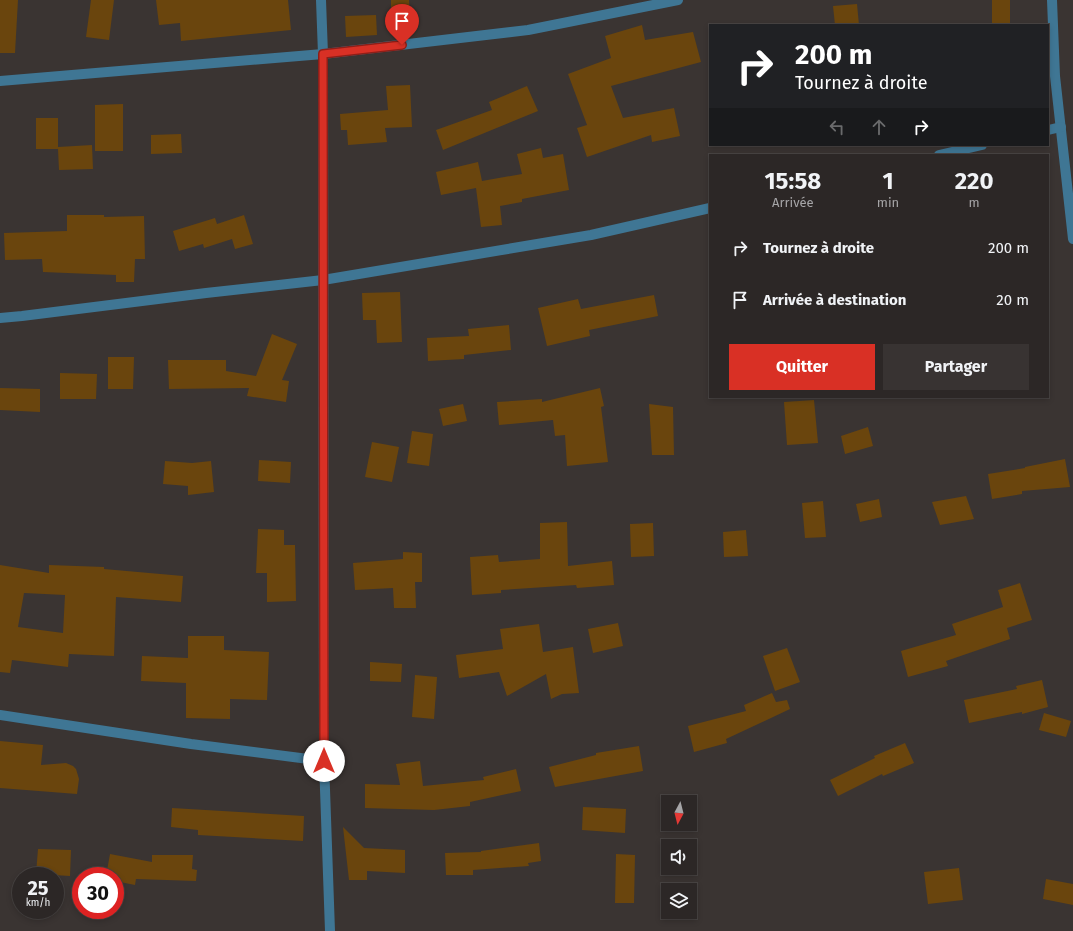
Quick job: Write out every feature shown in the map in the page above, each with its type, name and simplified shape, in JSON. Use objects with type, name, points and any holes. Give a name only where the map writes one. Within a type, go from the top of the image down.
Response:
[{"type":"street","points":[[321,0],[323,54],[324,761],[330,931]]},
{"type":"street","points":[[0,81],[323,54],[528,30],[678,0]]},
{"type":"street","points":[[1052,0],[1055,76],[1073,239]]},
{"type":"street","points":[[1049,130],[1061,127]]},
{"type":"street","points":[[943,154],[978,146]]},
{"type":"street","points":[[0,318],[323,280],[591,235],[709,208]]},
{"type":"street","points":[[0,715],[191,744],[324,761]]},
{"type":"building","points":[[0,0],[18,0],[15,53],[0,53]]},
{"type":"building","points":[[91,0],[114,0],[109,40],[86,37]]},
{"type":"building","points":[[156,0],[288,0],[291,30],[181,41],[180,23],[159,25]]},
{"type":"building","points":[[391,0],[409,0],[410,17],[391,18]]},
{"type":"building","points":[[992,0],[1010,0],[1010,23],[992,23]]},
{"type":"building","points":[[857,4],[859,24],[835,24],[833,6]]},
{"type":"building","points":[[376,15],[377,35],[346,37],[345,16]]},
{"type":"building","points":[[642,25],[645,40],[693,32],[701,62],[611,86],[623,118],[674,108],[680,136],[652,142],[651,135],[587,157],[577,128],[587,125],[568,74],[611,58],[605,36]]},
{"type":"building","points":[[410,85],[412,127],[385,128],[387,142],[348,145],[347,130],[341,130],[340,114],[388,110],[386,86]]},
{"type":"building","points":[[527,86],[538,111],[443,150],[436,130],[492,110],[489,102]]},
{"type":"building","points":[[123,104],[123,151],[95,151],[95,105]]},
{"type":"building","points":[[36,118],[58,118],[58,147],[92,145],[93,169],[59,170],[58,149],[36,149]]},
{"type":"building","points":[[181,134],[182,153],[151,154],[151,135]]},
{"type":"building","points":[[541,148],[543,158],[563,154],[569,190],[522,199],[522,202],[500,206],[502,225],[481,227],[476,188],[441,195],[436,172],[478,162],[482,181],[522,174],[517,154]]},
{"type":"building","points":[[67,215],[104,215],[104,217],[144,216],[145,259],[135,259],[134,282],[116,282],[116,275],[43,272],[42,259],[5,260],[4,233],[67,231]]},
{"type":"building","points":[[244,215],[253,244],[235,249],[232,239],[204,248],[203,244],[179,251],[173,231],[215,218],[217,224]]},
{"type":"building","points":[[400,292],[402,342],[377,343],[376,320],[363,320],[362,293]]},
{"type":"building","points":[[654,295],[658,316],[589,330],[590,336],[547,346],[538,308],[578,299],[581,309]]},
{"type":"building","points":[[509,325],[511,350],[464,355],[464,359],[428,361],[427,338],[469,336],[468,329]]},
{"type":"building","points":[[272,334],[297,344],[282,380],[289,381],[286,402],[247,396],[249,388],[169,389],[168,360],[226,360],[226,371],[256,376]]},
{"type":"building","points":[[108,357],[134,357],[133,389],[108,389]]},
{"type":"building","points":[[60,373],[97,374],[96,399],[60,399]]},
{"type":"building","points":[[0,388],[40,389],[40,412],[0,410]]},
{"type":"building","points":[[600,388],[604,406],[601,407],[608,462],[567,466],[565,435],[555,436],[553,420],[499,425],[497,402],[542,399],[542,402]]},
{"type":"building","points":[[814,400],[818,443],[787,445],[784,402]]},
{"type":"building","points":[[463,404],[467,421],[443,426],[439,409]]},
{"type":"building","points":[[649,404],[673,407],[674,455],[652,455]]},
{"type":"building","points":[[868,427],[873,446],[845,454],[841,436]]},
{"type":"building","points":[[412,431],[433,434],[429,466],[407,463]]},
{"type":"building","points":[[372,442],[399,447],[392,482],[365,477]]},
{"type":"building","points":[[1065,459],[1070,487],[1022,491],[1022,494],[992,499],[988,474]]},
{"type":"building","points":[[259,460],[291,462],[290,483],[258,481]]},
{"type":"building","points":[[165,461],[192,463],[211,461],[214,492],[188,495],[188,486],[163,484]]},
{"type":"building","points":[[966,496],[974,519],[940,525],[932,502]]},
{"type":"building","points":[[879,499],[882,517],[860,522],[856,504]]},
{"type":"building","points":[[823,501],[826,537],[805,538],[802,503]]},
{"type":"building","points":[[567,522],[568,566],[612,561],[614,585],[577,588],[576,585],[501,590],[501,593],[472,595],[470,557],[498,555],[499,562],[540,559],[540,523]]},
{"type":"building","points":[[653,523],[654,556],[631,557],[630,524]]},
{"type":"building","points":[[258,529],[284,530],[284,545],[295,545],[296,601],[267,602],[267,573],[256,573]]},
{"type":"building","points":[[746,530],[748,556],[724,557],[723,532]]},
{"type":"building","points":[[403,552],[422,553],[422,582],[415,582],[416,608],[394,608],[393,588],[355,590],[353,563],[403,559]]},
{"type":"building","points":[[0,565],[49,573],[49,565],[104,567],[104,569],[183,576],[181,602],[116,597],[114,656],[69,654],[68,667],[12,660],[10,673],[0,672]],"holes":[[[24,593],[65,595],[63,633],[18,627]]]},
{"type":"building","points":[[1020,583],[1032,620],[1007,628],[1010,639],[946,661],[948,666],[908,677],[901,651],[956,635],[952,624],[1003,607],[998,590]]},
{"type":"building","points":[[618,623],[623,646],[593,653],[588,629]]},
{"type":"building","points":[[539,624],[543,652],[573,647],[579,693],[562,694],[551,699],[546,674],[507,696],[499,672],[459,678],[456,655],[503,649],[500,629]]},
{"type":"building","points":[[188,636],[224,636],[224,650],[269,652],[267,700],[230,699],[230,719],[186,718],[186,683],[141,681],[142,656],[188,658]]},
{"type":"building","points":[[787,648],[800,682],[775,691],[763,656]]},
{"type":"building","points":[[370,662],[402,664],[401,682],[370,681]]},
{"type":"building","points":[[415,675],[437,677],[434,719],[412,717]]},
{"type":"building","points":[[1042,680],[1048,707],[1022,714],[1022,712],[969,723],[964,700],[1017,689],[1016,686]]},
{"type":"building","points":[[772,693],[776,702],[787,700],[790,709],[726,739],[727,743],[694,752],[688,726],[746,711],[744,705]]},
{"type":"building","points":[[1044,713],[1071,721],[1066,737],[1039,730]]},
{"type":"building","points":[[0,741],[43,745],[41,765],[66,763],[76,769],[79,779],[77,794],[0,788]]},
{"type":"building","points":[[905,743],[914,763],[883,776],[882,774],[838,796],[830,780],[875,758],[874,756]]},
{"type":"building","points":[[639,746],[643,771],[555,787],[549,767],[596,755],[596,753]]},
{"type":"building","points":[[420,761],[423,786],[484,780],[483,777],[516,769],[521,791],[470,802],[470,806],[434,810],[365,808],[365,784],[400,785],[396,764]]},
{"type":"building","points":[[583,807],[626,809],[625,833],[582,830]]},
{"type":"building","points":[[172,808],[304,816],[303,841],[198,835],[198,830],[171,827]]},
{"type":"building","points":[[343,827],[364,848],[405,850],[405,873],[367,871],[367,880],[349,880]]},
{"type":"building","points":[[539,843],[541,861],[528,863],[529,866],[473,870],[473,875],[446,875],[445,853],[481,852]]},
{"type":"building","points":[[38,849],[71,850],[70,876],[64,876],[64,867],[37,867]]},
{"type":"building","points":[[110,854],[152,862],[152,855],[193,855],[192,869],[197,870],[196,881],[136,879],[135,885],[124,883],[124,867],[108,867]]},
{"type":"building","points":[[616,854],[635,855],[634,903],[615,903]]},
{"type":"building","points":[[959,868],[963,900],[928,904],[924,872]]},
{"type":"building","points":[[1046,879],[1073,884],[1073,905],[1043,899]]},
{"type":"route","points":[[324,761],[323,54],[402,45]]}]
